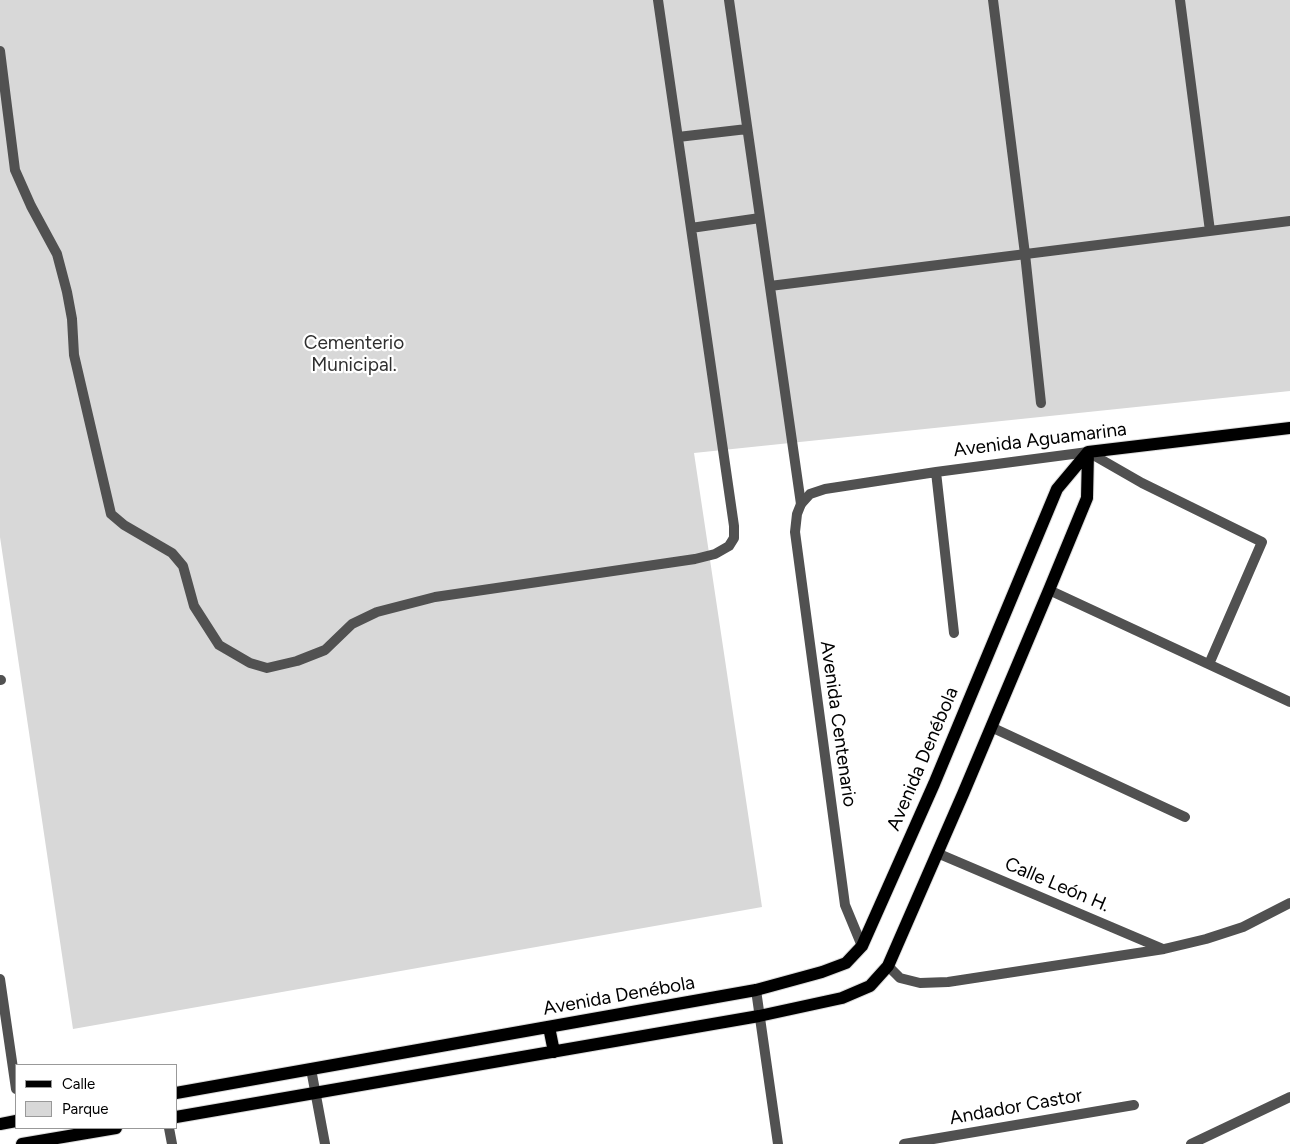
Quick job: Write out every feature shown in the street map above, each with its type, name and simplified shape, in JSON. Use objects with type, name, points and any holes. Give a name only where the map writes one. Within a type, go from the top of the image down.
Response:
[{"type":"main road","name":"Avenida Aguamarina","points":[[1088,452],[1290,428]]},
{"type":"main road","points":[[178,1117],[759,1016],[842,998],[870,986],[888,966],[1050,590],[1087,498],[1088,452]]},
{"type":"main road","name":"Avenida Denébola","points":[[178,1093],[756,990],[822,972],[846,963],[862,946],[934,784],[1057,489],[1088,452]]},
{"type":"main road","points":[[549,1027],[554,1052]]},
{"type":"main road","points":[[0,1124],[15,1121]]},
{"type":"main road","points":[[22,1144],[110,1129]]},
{"type":"street","points":[[0,51],[15,170],[30,206],[57,254],[60,264],[72,319],[74,355],[112,514],[124,525],[172,553],[182,566],[194,606],[219,645],[250,663],[267,668],[297,661],[325,650],[352,624],[377,612],[427,599],[715,554],[729,546],[734,538],[734,526],[658,0]]},
{"type":"street","points":[[729,0],[801,504]]},
{"type":"street","points":[[993,0],[1025,254],[1041,403]]},
{"type":"street","points":[[1180,0],[1210,231]]},
{"type":"street","points":[[678,137],[747,128]]},
{"type":"street","points":[[691,228],[760,218]]},
{"type":"street","points":[[770,286],[1290,221]]},
{"type":"street","points":[[1088,452],[1142,483],[1262,542],[1209,664]]},
{"type":"street","name":"Avenida Aguamarina","points":[[801,504],[810,494],[825,489],[1088,452]]},
{"type":"street","points":[[936,472],[954,633]]},
{"type":"street","name":"Avenida Centenario","points":[[801,504],[794,532],[841,875],[846,905],[862,946]]},
{"type":"street","points":[[1050,590],[1290,702]]},
{"type":"street","points":[[992,727],[1184,816]]},
{"type":"street","name":"Calle León H.","points":[[937,853],[1164,949]]},
{"type":"street","points":[[888,966],[900,978],[920,983],[948,982],[1164,949],[1206,939],[1243,927],[1290,903]]},
{"type":"street","points":[[0,980],[15,1082]]},
{"type":"street","points":[[756,990],[778,1144]]},
{"type":"street","points":[[310,1069],[325,1144]]},
{"type":"street","points":[[1191,1144],[1290,1097]]},
{"type":"street","name":"Andador Castor","points":[[904,1144],[1134,1105]]},
{"type":"street","points":[[170,1129],[172,1144]]},
{"type":"green space","name":"Cementerio Municipal.","points":[[0,0],[1290,0],[1290,391],[694,453],[762,907],[73,1029],[0,537]]}]
